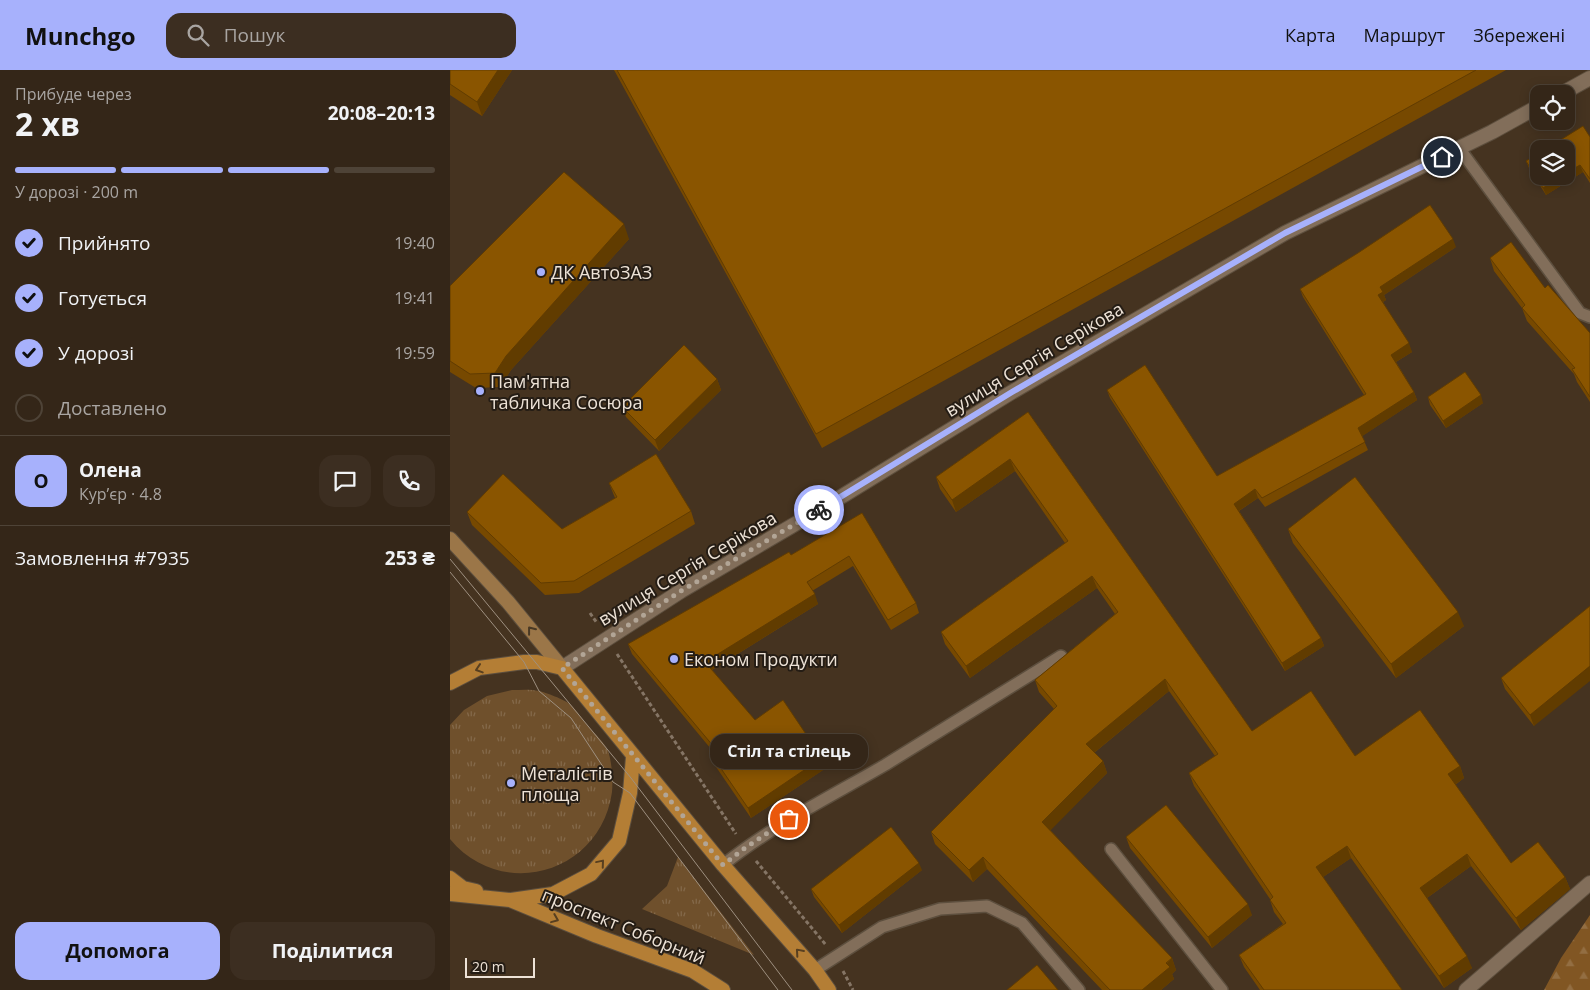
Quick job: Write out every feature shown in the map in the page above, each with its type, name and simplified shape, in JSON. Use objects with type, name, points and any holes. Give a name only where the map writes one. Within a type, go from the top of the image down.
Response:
[{"type":"main road","points":[[450,539],[508,602],[633,757],[830,990]]},
{"type":"main road","points":[[450,683],[479,668],[537,662],[562,668]]},
{"type":"main road","points":[[450,894],[510,900],[553,894],[591,874],[619,841],[630,793],[633,757]]},
{"type":"main road","points":[[450,878],[462,888],[510,900]]},
{"type":"main road","name":"проспект Соборний","points":[[510,900],[597,936],[693,971],[723,990]]},
{"type":"street","points":[[1575,86],[1590,78]]},
{"type":"street","name":"вулиця Сергія Серікова","points":[[562,668],[681,591],[831,503],[1012,392],[1285,233],[1492,132],[1530,111]]},
{"type":"street","points":[[1466,990],[1590,883]]},
{"type":"lane","points":[[1459,148],[1580,313],[1590,317]]},
{"type":"lane","points":[[723,865],[773,828],[885,765],[1060,656]]},
{"type":"lane","points":[[1111,849],[1222,990]]},
{"type":"lane","points":[[814,970],[882,927],[940,909],[987,906],[1022,923],[1079,990]]},
{"type":"path","points":[[590,613],[745,848],[836,957],[853,990]]},
{"type":"green space","points":[[512,690],[536,690],[560,698],[570,704],[607,748],[612,777],[612,792],[604,820],[589,842],[570,859],[546,870],[521,873],[496,870],[471,858],[450,839],[450,725],[464,710],[487,696]]},
{"type":"green space","points":[[678,857],[754,955],[642,909],[667,886]]},
{"type":"green space","points":[[1590,915],[1590,990],[1544,990],[1561,958]]},
{"type":"building","points":[[450,70],[498,70],[477,102],[450,84]]},
{"type":"building","points":[[617,70],[1476,70],[816,434]]},
{"type":"building","points":[[1583,126],[1590,137],[1590,179],[1580,165],[1575,168],[1575,140],[1560,140]]},
{"type":"building","points":[[1530,159],[1530,167],[1526,161]]},
{"type":"building","name":"ДК АвтоЗАЗ","points":[[564,172],[624,224],[506,356],[495,373],[470,374],[450,361],[450,286]]},
{"type":"building","points":[[1430,205],[1453,239],[1380,287],[1383,292],[1378,295],[1409,343],[1391,355],[1414,392],[1358,428],[1365,442],[1262,498],[1255,489],[1234,504],[1321,638],[1282,663],[1107,390],[1145,365],[1217,476],[1366,394],[1300,289]]},
{"type":"building","points":[[1511,242],[1545,288],[1548,285],[1590,333],[1590,397],[1572,369],[1575,368],[1522,308],[1525,305],[1490,258]]},
{"type":"building","points":[[684,345],[717,379],[655,440],[622,407]]},
{"type":"building","points":[[1465,372],[1481,395],[1443,421],[1428,397]]},
{"type":"building","points":[[1028,412],[1252,731],[1311,691],[1355,756],[1420,710],[1460,766],[1448,774],[1511,863],[1538,842],[1565,877],[1516,918],[1467,854],[1420,888],[1467,956],[1439,976],[1347,846],[1316,867],[1402,990],[1264,990],[1239,955],[1286,923],[1270,900],[1273,897],[1189,773],[1218,754],[1165,679],[1086,744],[1103,761],[1042,822],[1172,958],[1166,963],[1170,967],[1142,990],[1110,990],[983,857],[969,870],[931,832],[1057,706],[1035,680],[1118,612],[1092,576],[966,666],[941,632],[1068,541],[1010,459],[952,500],[936,477]]},
{"type":"building","points":[[656,454],[691,511],[574,581],[541,583],[467,512],[503,474],[562,529],[617,497],[609,483]]},
{"type":"building","points":[[1355,477],[1458,612],[1391,664],[1288,529]]},
{"type":"building","points":[[862,513],[916,603],[888,620],[849,556],[807,582],[815,594],[705,662],[755,720],[783,700],[822,758],[748,808],[709,751],[714,747],[628,644],[789,552],[791,555]]},
{"type":"building","points":[[1590,606],[1590,666],[1530,715],[1501,678]]},
{"type":"building","points":[[1166,805],[1248,904],[1208,937],[1126,837]]},
{"type":"building","points":[[891,827],[919,863],[839,925],[811,889]]},
{"type":"building","points":[[1037,965],[1058,990],[1007,990]]},
{"type":"tram line","points":[[450,559],[631,778],[792,990]]},
{"type":"tram line","points":[[450,572],[524,662],[539,691],[571,718],[613,782],[630,793],[778,990]]},
{"type":"way so far","points":[[789,819],[773,828],[723,865],[562,668],[681,591],[819,510]]},
{"type":"place","name":"ДК АвтоЗАЗ","points":[[541,272]]},
{"type":"place","name":"Пам'ятна табличка Сосюра","points":[[480,391]]},
{"type":"place","name":"Економ Продукти","points":[[674,659]]},
{"type":"place","name":"Металістів площа","points":[[511,783]]},
{"type":"place","name":"Стіл та стілець","points":[[789,819]]},
{"type":"route","points":[[819,510],[1012,392],[1285,233],[1442,157]]}]
